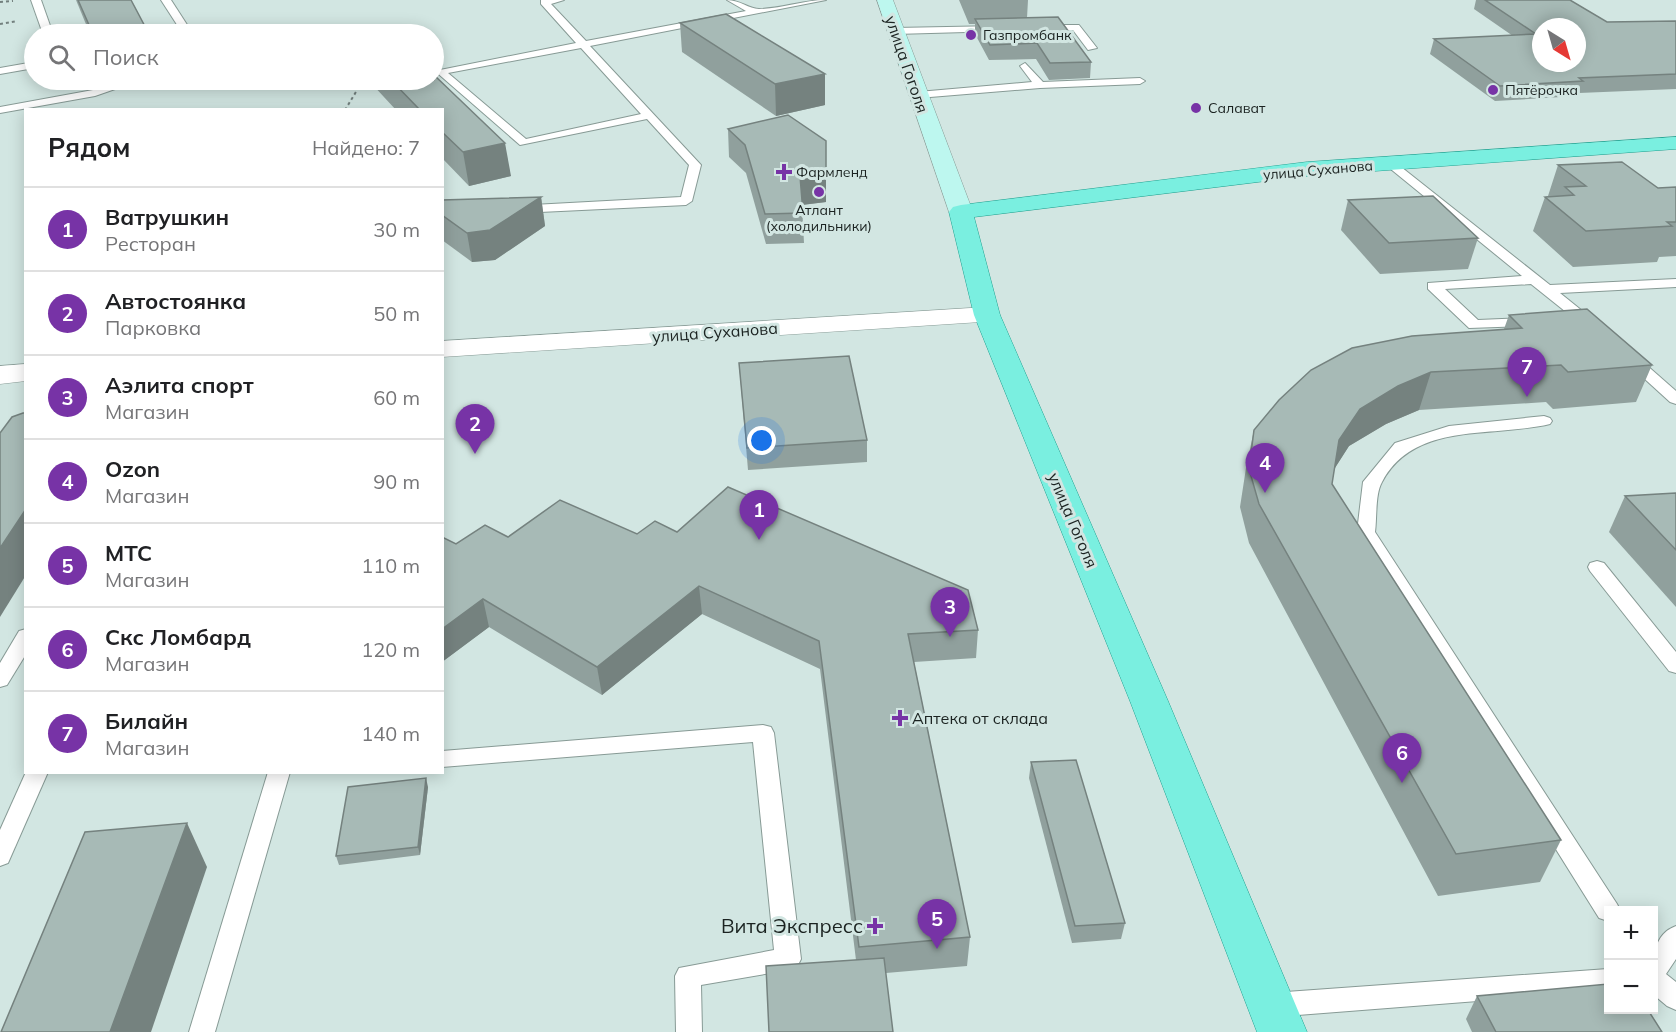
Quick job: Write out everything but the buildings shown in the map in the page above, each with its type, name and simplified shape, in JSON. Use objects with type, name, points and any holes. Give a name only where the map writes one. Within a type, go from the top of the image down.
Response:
[{"type":"main road","name":"улица Суханова","points":[[961,212],[1307,169],[1676,143]]},
{"type":"main road","name":"улица Гоголя","points":[[961,212],[987,315],[1149,701],[1277,1018]]},
{"type":"street","name":"улица Гоголя","points":[[885,0],[961,212]]},
{"type":"street","name":"улица Суханова","points":[[444,350],[987,315]]},
{"type":"street","points":[[0,375],[24,372]]},
{"type":"lane","points":[[36,0],[44,24]]},
{"type":"lane","points":[[166,0],[182,24]]},
{"type":"lane","points":[[501,210],[686,201],[695,165],[647,116],[544,2],[559,0]]},
{"type":"lane","points":[[732,0],[755,12]]},
{"type":"lane","points":[[444,70],[821,0]]},
{"type":"lane","points":[[1031,28],[1076,27],[1092,48]]},
{"type":"lane","points":[[895,31],[1008,29]]},
{"type":"lane","points":[[1025,66],[1040,85]]},
{"type":"lane","points":[[0,71],[24,67]]},
{"type":"lane","points":[[444,74],[524,143],[647,116]]},
{"type":"lane","points":[[918,95],[1040,85],[1140,81]]},
{"type":"lane","points":[[0,110],[102,90]]},
{"type":"lane","points":[[1390,163],[1549,289],[1601,334]]},
{"type":"lane","points":[[1536,279],[1433,286],[1474,325],[1540,321]]},
{"type":"lane","points":[[1549,289],[1676,283]]},
{"type":"lane","points":[[1562,320],[1584,319]]},
{"type":"lane","points":[[1618,348],[1676,399]]},
{"type":"lane","points":[[1544,421],[1449,431],[1401,447],[1372,482],[1366,532],[1605,906]]},
{"type":"lane","points":[[1597,567],[1676,666]]},
{"type":"lane","points":[[0,680],[24,639]]},
{"type":"lane","points":[[444,759],[764,733],[788,959],[688,976],[689,1032]]},
{"type":"lane","points":[[0,856],[36,774]]},
{"type":"lane","points":[[202,1032],[278,774]]},
{"type":"lane","points":[[1658,964],[1676,937]]},
{"type":"lane","points":[[1277,1018],[1604,980]]},
{"type":"lane","points":[[1658,983],[1676,998]]},
{"type":"path","points":[[0,2],[16,0]]},
{"type":"path","points":[[346,108],[357,90]]},
{"type":"place","name":"Газпромбанк","points":[[971,35]]},
{"type":"place","name":"Пятёрочка","points":[[1493,90]]},
{"type":"place","name":"Салават","points":[[1196,108]]},
{"type":"place","name":"Фармленд","points":[[784,172]]},
{"type":"place","name":"Атлант (холодильники)","points":[[819,192]]},
{"type":"place","name":"Билайн","points":[[1527,397]]},
{"type":"place","name":"Автостоянка","points":[[475,454]]},
{"type":"place","name":"Ozon","points":[[1265,493]]},
{"type":"place","name":"Ватрушкин","points":[[759,540]]},
{"type":"place","name":"Аэлита спорт","points":[[950,637]]},
{"type":"place","name":"Аптека от склада","points":[[900,718]]},
{"type":"place","name":"Скс Ломбард","points":[[1402,783]]},
{"type":"place","name":"Вита Экспресс","points":[[875,926]]},
{"type":"place","name":"МТС","points":[[937,949]]}]
